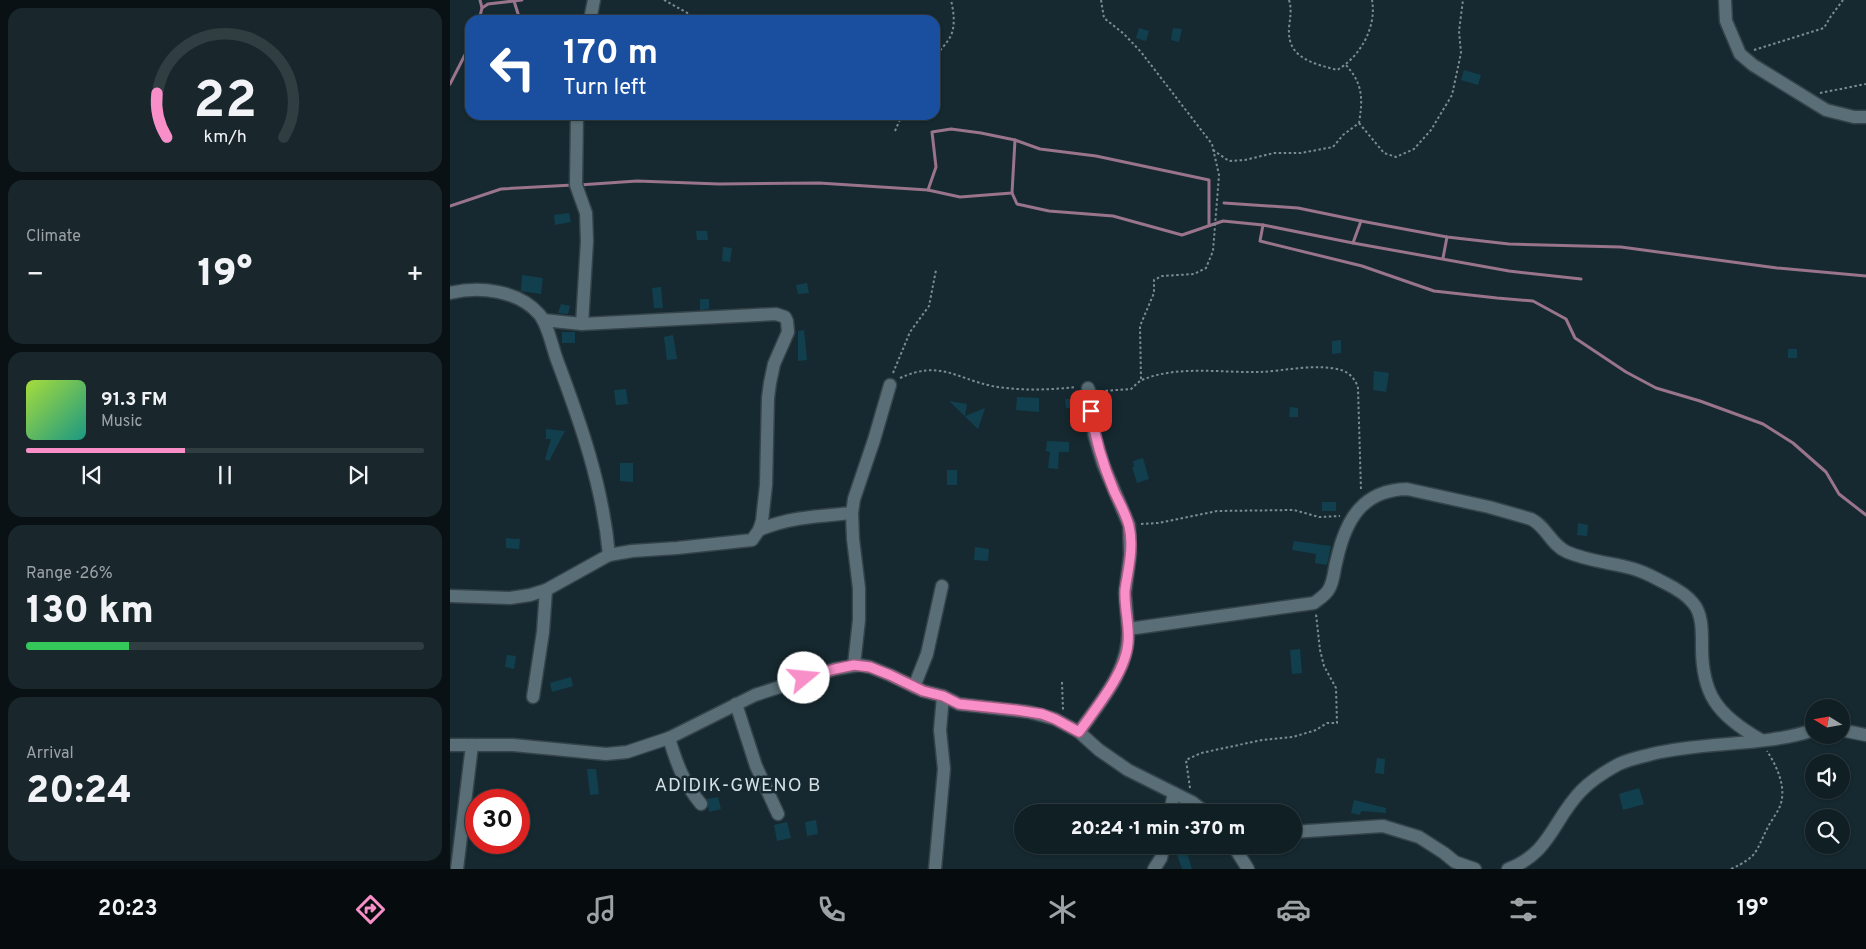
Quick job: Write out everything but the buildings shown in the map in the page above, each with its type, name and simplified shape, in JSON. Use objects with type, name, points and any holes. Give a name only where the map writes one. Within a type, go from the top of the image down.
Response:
[{"type":"street","points":[[591,15],[594,0]]},
{"type":"street","points":[[1725,0],[1726,21],[1731,38],[1740,54],[1753,65],[1826,110],[1866,118]]},
{"type":"street","points":[[577,120],[576,185],[586,213],[587,240],[582,324]]},
{"type":"street","points":[[450,294],[486,290],[515,296],[532,306],[544,320],[571,396],[598,483],[606,522],[609,555]]},
{"type":"street","points":[[450,596],[520,597],[546,590],[609,555],[632,551],[752,540],[759,530],[766,486],[768,398],[774,364],[788,332],[785,317],[776,314],[582,324],[544,320]]},
{"type":"street","points":[[854,665],[860,588],[853,539],[852,513],[854,499],[872,448],[890,385]]},
{"type":"street","points":[[1079,732],[1100,705],[1124,659],[1128,644],[1125,593],[1130,555],[1129,525],[1103,464],[1094,434],[1091,396],[1088,388]]},
{"type":"street","points":[[1128,630],[1314,602],[1329,589],[1340,544],[1358,510],[1367,500],[1379,494],[1407,489],[1497,509],[1537,522],[1551,540],[1565,551],[1635,570],[1676,588],[1694,603],[1698,610],[1702,631],[1702,668],[1710,696],[1726,716],[1761,740]]},
{"type":"street","points":[[759,530],[780,522],[800,518],[852,513]]},
{"type":"street","points":[[914,687],[927,654],[942,586]]},
{"type":"street","points":[[533,697],[543,632],[546,590]]},
{"type":"street","points":[[450,745],[513,745],[606,754],[627,752],[669,738],[755,695],[835,669],[854,665],[870,667],[914,687],[943,696],[959,704],[1029,712],[1062,722],[1079,732],[1121,766],[1193,804]]},
{"type":"street","points":[[935,869],[944,769],[940,730],[943,696]]},
{"type":"street","points":[[736,704],[756,766],[778,814]]},
{"type":"street","points":[[1850,732],[1866,735]]},
{"type":"street","points":[[1508,869],[1530,858],[1540,849],[1582,790],[1619,765],[1638,758],[1680,748],[1794,736],[1805,733]]},
{"type":"street","points":[[669,738],[678,768],[694,796],[701,804]]},
{"type":"street","points":[[457,869],[472,745]]},
{"type":"street","points":[[1172,804],[1174,793]]},
{"type":"street","points":[[1302,831],[1383,826],[1419,837],[1455,862],[1475,869]]},
{"type":"street","points":[[1154,869],[1162,854]]},
{"type":"street","points":[[1239,854],[1248,869]]},
{"type":"path","points":[[664,0],[691,15]]},
{"type":"path","points":[[940,50],[949,39],[954,26],[951,0]]},
{"type":"path","points":[[1101,0],[1104,18],[1124,34],[1151,64],[1212,144],[1219,175],[1213,251],[1206,268],[1194,274],[1162,276],[1154,280],[1154,293],[1140,326],[1140,380]]},
{"type":"path","points":[[1289,0],[1291,6],[1289,42],[1296,54],[1310,62],[1337,70],[1346,65],[1365,42],[1371,24],[1372,0]]},
{"type":"path","points":[[1359,124],[1384,153],[1396,157],[1414,149],[1431,130],[1452,95],[1461,53],[1459,31],[1463,0]]},
{"type":"path","points":[[1740,54],[1824,28],[1843,0]]},
{"type":"path","points":[[1213,150],[1229,160],[1245,160],[1274,153],[1301,153],[1333,147],[1343,135],[1359,124],[1362,102],[1360,87],[1355,76],[1346,65]]},
{"type":"path","points":[[1803,96],[1866,84]]},
{"type":"path","points":[[895,131],[900,120]]},
{"type":"path","points":[[890,385],[895,364],[910,332],[929,306],[936,270]]},
{"type":"path","points":[[890,385],[902,378],[928,369],[957,375],[993,386],[1034,389],[1080,386],[1107,392],[1131,389],[1140,380],[1155,374],[1210,371],[1259,372],[1320,368],[1342,370],[1356,380],[1358,388],[1358,510],[1319,517],[1294,510],[1217,511],[1158,523],[1129,525]]},
{"type":"path","points":[[1187,800],[1190,786],[1186,760],[1201,753],[1262,740],[1293,737],[1316,730],[1327,723],[1337,723],[1336,688],[1324,666],[1314,602]]},
{"type":"path","points":[[1062,682],[1062,722]]},
{"type":"path","points":[[1731,869],[1755,855],[1781,803],[1782,788],[1779,776],[1774,762],[1761,740]]},
{"type":"waterway","points":[[480,0],[482,8],[480,15]]},
{"type":"waterway","points":[[482,8],[488,4],[522,0]]},
{"type":"waterway","points":[[514,1],[518,15]]},
{"type":"waterway","points":[[450,84],[465,55]]},
{"type":"waterway","points":[[579,185],[637,181],[719,184],[819,183],[928,190],[936,167],[932,132],[951,129],[1015,140],[1040,149],[1096,156],[1209,180],[1209,225]]},
{"type":"waterway","points":[[928,190],[960,197],[1012,193],[1015,140]]},
{"type":"waterway","points":[[450,206],[501,189],[573,185]]},
{"type":"waterway","points":[[1012,193],[1017,204],[1049,211],[1113,216],[1182,235],[1223,221],[1263,225],[1509,271],[1581,279]]},
{"type":"waterway","points":[[1224,203],[1298,208],[1447,237],[1509,244],[1621,247],[1777,268],[1866,276]]},
{"type":"waterway","points":[[1353,243],[1361,221]]},
{"type":"waterway","points":[[1263,225],[1260,241],[1362,266],[1434,291],[1533,301],[1566,319],[1575,338],[1626,372],[1656,388],[1700,401],[1763,424],[1793,443],[1826,472],[1839,494],[1866,515]]},
{"type":"waterway","points":[[1443,258],[1447,237]]},
{"type":"district","name":"ADIDIK-GWENO B","points":[[738,786]]},
{"type":"route","points":[[804,678],[854,665],[870,667],[923,691],[943,696],[959,704],[1042,714],[1062,722],[1079,732],[1100,705],[1116,678],[1128,644],[1125,593],[1130,555],[1129,525],[1103,464],[1094,434],[1091,411]]}]
